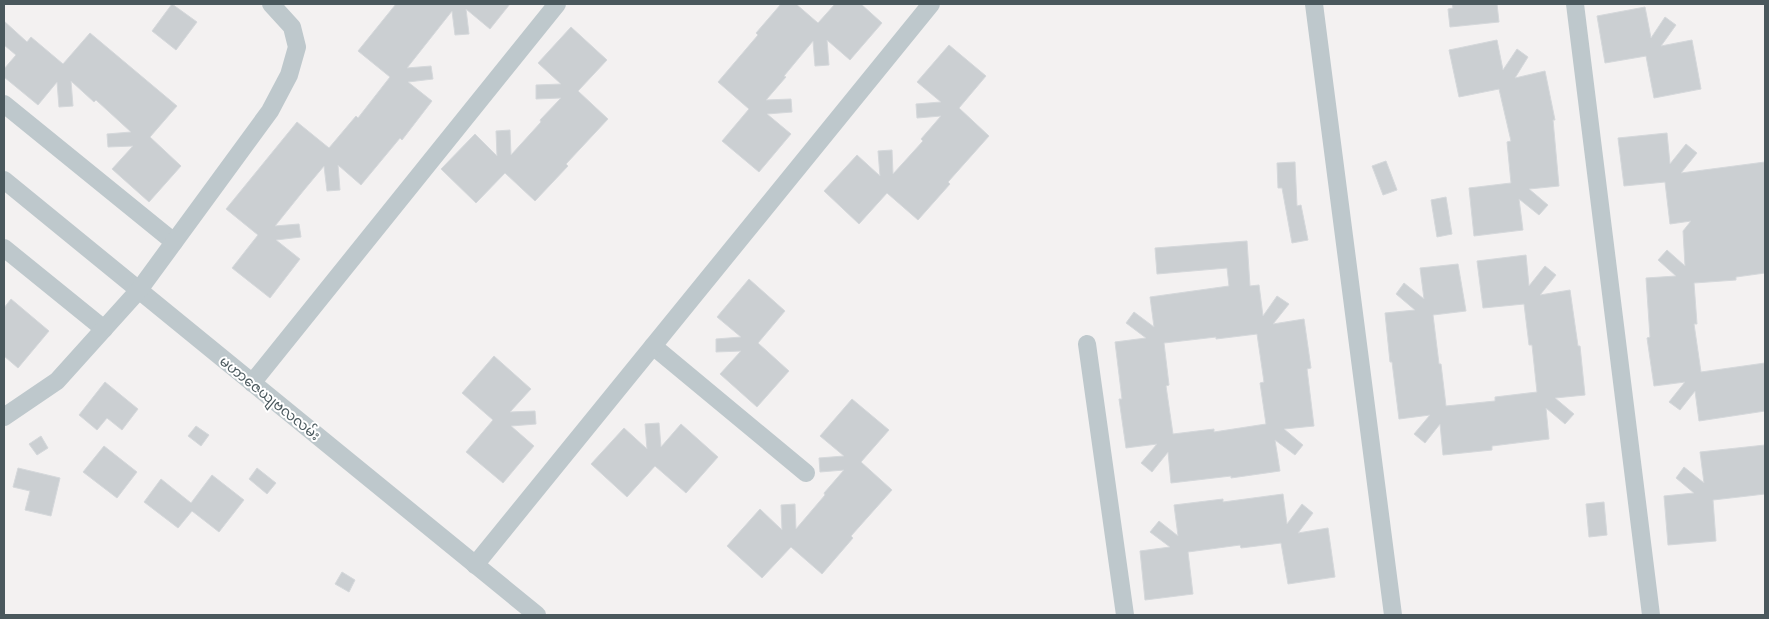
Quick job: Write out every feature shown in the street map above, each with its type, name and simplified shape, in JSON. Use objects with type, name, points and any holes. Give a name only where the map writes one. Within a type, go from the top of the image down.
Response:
[{"type":"street","points":[[4,417],[57,381],[139,290],[270,110],[289,75],[297,47],[292,27],[272,4]]},
{"type":"street","points":[[252,383],[557,4]]},
{"type":"street","points":[[475,565],[931,4]]},
{"type":"street","points":[[1314,4],[1393,615]]},
{"type":"street","points":[[1575,4],[1651,615]]},
{"type":"street","points":[[4,104],[174,242]]},
{"type":"street","name":"မဟာဇေယျဗလလမ်း","points":[[4,180],[537,615]]},
{"type":"street","points":[[4,248],[104,329]]},
{"type":"street","points":[[1087,344],[1125,615]]},
{"type":"street","points":[[653,346],[806,473]]},
{"type":"building","points":[[172,4],[197,22],[176,50],[152,31]]},
{"type":"building","points":[[396,4],[510,4],[490,29],[466,9],[469,34],[455,35],[452,11],[407,68],[431,66],[433,79],[408,82],[432,101],[402,140],[400,138],[361,185],[338,165],[340,190],[327,191],[324,166],[304,190],[275,226],[299,224],[301,237],[276,240],[300,259],[270,298],[232,268],[258,235],[226,209],[297,122],[329,148],[356,116],[358,118],[390,77],[358,51]]},
{"type":"building","points":[[781,4],[796,4],[818,23],[835,4],[861,4],[882,23],[850,60],[827,40],[829,65],[815,66],[813,41],[784,76],[786,77],[766,100],[791,99],[792,112],[767,114],[791,134],[759,172],[722,141],[749,109],[718,82],[758,35],[756,33]]},
{"type":"building","points":[[1452,4],[1497,4],[1499,22],[1450,27],[1448,9],[1453,8]]},
{"type":"building","points":[[1645,7],[1651,38],[1665,17],[1676,25],[1661,46],[1692,40],[1701,89],[1654,98],[1646,56],[1605,63],[1597,16]]},
{"type":"building","points":[[4,21],[27,42],[31,37],[63,64],[90,33],[177,106],[150,137],[181,166],[149,202],[112,169],[133,146],[108,147],[107,134],[131,132],[96,100],[94,102],[71,81],[73,106],[59,107],[57,82],[38,105],[4,77],[4,69],[16,55],[4,45]]},
{"type":"building","points":[[571,27],[607,60],[578,91],[608,119],[535,201],[505,173],[476,203],[441,169],[475,134],[497,156],[496,131],[510,130],[511,155],[561,98],[536,99],[536,85],[561,84],[538,63]]},
{"type":"building","points":[[1497,40],[1503,70],[1517,49],[1528,57],[1515,78],[1545,71],[1555,120],[1553,120],[1559,186],[1529,189],[1548,205],[1539,215],[1519,199],[1523,230],[1474,236],[1469,188],[1511,183],[1507,142],[1511,141],[1499,89],[1459,97],[1449,50]]},
{"type":"building","points":[[949,45],[986,76],[959,108],[989,136],[948,182],[950,184],[918,220],[887,193],[859,224],[824,191],[857,155],[880,176],[878,151],[892,150],[893,174],[923,141],[921,139],[941,116],[917,118],[916,104],[941,102],[917,82]]},
{"type":"building","points":[[1667,133],[1670,164],[1686,144],[1697,153],[1681,173],[1765,162],[1765,273],[1736,277],[1736,280],[1694,283],[1697,324],[1694,324],[1701,372],[1765,363],[1765,411],[1699,421],[1695,391],[1680,410],[1669,402],[1685,382],[1654,386],[1647,338],[1650,337],[1646,278],[1676,276],[1658,260],[1667,250],[1685,266],[1683,231],[1691,221],[1670,224],[1665,182],[1624,186],[1618,138]]},
{"type":"building","points":[[1386,161],[1397,190],[1383,195],[1372,166]]},
{"type":"building","points":[[1295,162],[1297,206],[1301,205],[1308,240],[1292,243],[1282,188],[1278,188],[1277,163]]},
{"type":"building","points":[[1446,197],[1452,234],[1437,237],[1431,200]]},
{"type":"building","points":[[1247,241],[1250,286],[1259,285],[1263,316],[1277,296],[1289,304],[1273,324],[1304,319],[1311,368],[1307,369],[1314,426],[1284,429],[1303,445],[1295,455],[1275,440],[1280,471],[1231,478],[1231,476],[1171,483],[1168,452],[1152,472],[1141,463],[1157,444],[1126,448],[1119,399],[1122,399],[1115,342],[1146,338],[1126,323],[1134,312],[1154,327],[1150,297],[1229,286],[1227,268],[1157,274],[1155,248]],"holes":[[[1257,334],[1264,382],[1260,383],[1266,424],[1214,432],[1214,429],[1173,434],[1166,386],[1169,385],[1164,343]]]},
{"type":"building","points":[[1526,255],[1529,286],[1545,266],[1556,275],[1540,295],[1570,290],[1578,346],[1580,346],[1585,395],[1555,398],[1574,414],[1565,424],[1546,408],[1549,439],[1492,446],[1492,450],[1443,455],[1440,424],[1425,443],[1414,434],[1430,415],[1399,419],[1385,313],[1415,310],[1396,294],[1404,283],[1424,299],[1420,268],[1458,264],[1466,311],[1433,315],[1446,406],[1495,401],[1495,397],[1537,392],[1532,345],[1529,345],[1524,304],[1483,308],[1477,261]]},
{"type":"building","points":[[749,279],[785,311],[758,343],[789,371],[757,407],[720,374],[741,351],[716,352],[716,339],[741,337],[717,317]]},
{"type":"building","points":[[11,299],[49,331],[18,368],[4,356],[4,308]]},
{"type":"building","points":[[494,356],[531,389],[510,412],[535,411],[536,424],[511,426],[534,446],[503,483],[466,452],[493,420],[462,393]]},
{"type":"building","points":[[105,382],[138,409],[122,430],[107,418],[97,430],[79,415]]},
{"type":"building","points":[[852,399],[889,430],[861,462],[892,490],[851,536],[853,538],[822,574],[791,547],[762,578],[727,546],[760,509],[782,530],[781,505],[795,504],[796,529],[825,495],[824,493],[844,470],[820,472],[819,458],[844,456],[820,436]]},
{"type":"building","points":[[659,423],[661,447],[681,424],[718,457],[686,493],[655,466],[627,497],[591,464],[624,428],[647,449],[645,424]]},
{"type":"building","points":[[196,426],[209,435],[201,446],[188,436]]},
{"type":"building","points":[[41,436],[48,448],[37,455],[29,444]]},
{"type":"building","points":[[1765,445],[1765,494],[1713,500],[1716,541],[1668,545],[1664,496],[1694,493],[1676,478],[1684,467],[1704,483],[1700,452]]},
{"type":"building","points":[[104,446],[137,472],[117,498],[83,472]]},
{"type":"building","points":[[18,468],[60,478],[51,516],[25,510],[30,491],[13,487]]},
{"type":"building","points":[[257,468],[276,483],[267,494],[249,479]]},
{"type":"building","points":[[212,475],[244,500],[219,532],[192,511],[178,528],[144,502],[161,479],[191,503]]},
{"type":"building","points":[[1283,494],[1287,524],[1302,504],[1313,513],[1298,533],[1328,528],[1335,577],[1288,584],[1281,543],[1241,548],[1240,545],[1188,552],[1193,594],[1145,600],[1140,551],[1170,547],[1150,532],[1159,521],[1178,536],[1174,505],[1223,499],[1223,502]]},
{"type":"building","points":[[1604,502],[1607,535],[1589,537],[1586,504]]},
{"type":"building","points":[[342,572],[355,580],[349,592],[335,584]]}]
